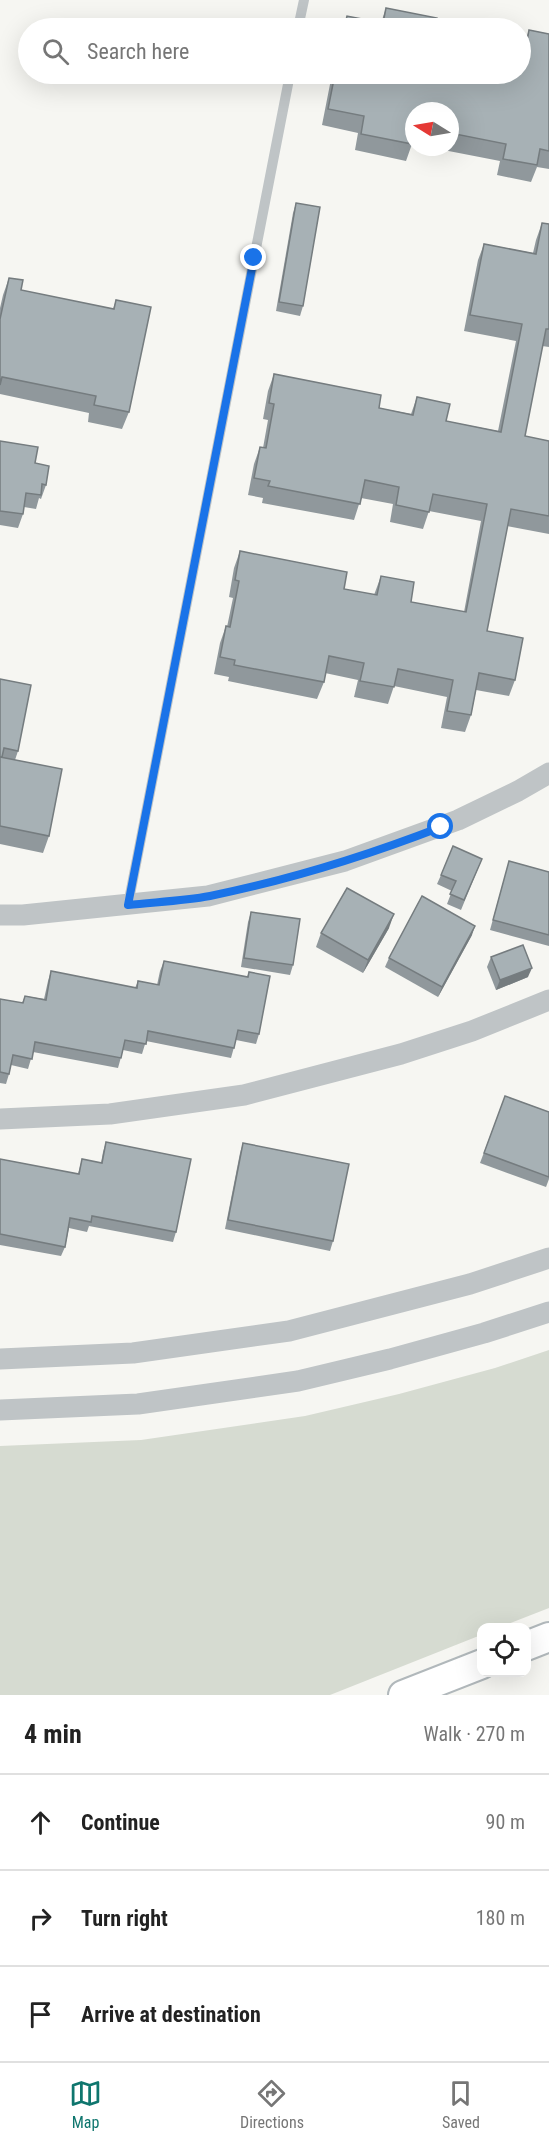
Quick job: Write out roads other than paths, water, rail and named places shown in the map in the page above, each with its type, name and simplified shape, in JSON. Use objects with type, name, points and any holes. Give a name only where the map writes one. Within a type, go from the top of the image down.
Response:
[{"type":"main road","points":[[531,1644],[549,1637]]},
{"type":"main road","points":[[403,1695],[477,1666]]},
{"type":"street","points":[[0,915],[23,915],[208,896],[345,861],[458,820],[518,791],[549,772]]},
{"type":"street","points":[[0,1119],[110,1114],[244,1095],[401,1054],[472,1031],[549,1000]]},
{"type":"street","points":[[0,1359],[133,1353],[289,1331],[470,1284],[549,1258]]},
{"type":"street","points":[[0,1410],[138,1404],[298,1381],[474,1336],[549,1312]]},
{"type":"lane","points":[[300,18],[304,0]]},
{"type":"lane","points":[[128,905],[288,84]]}]
